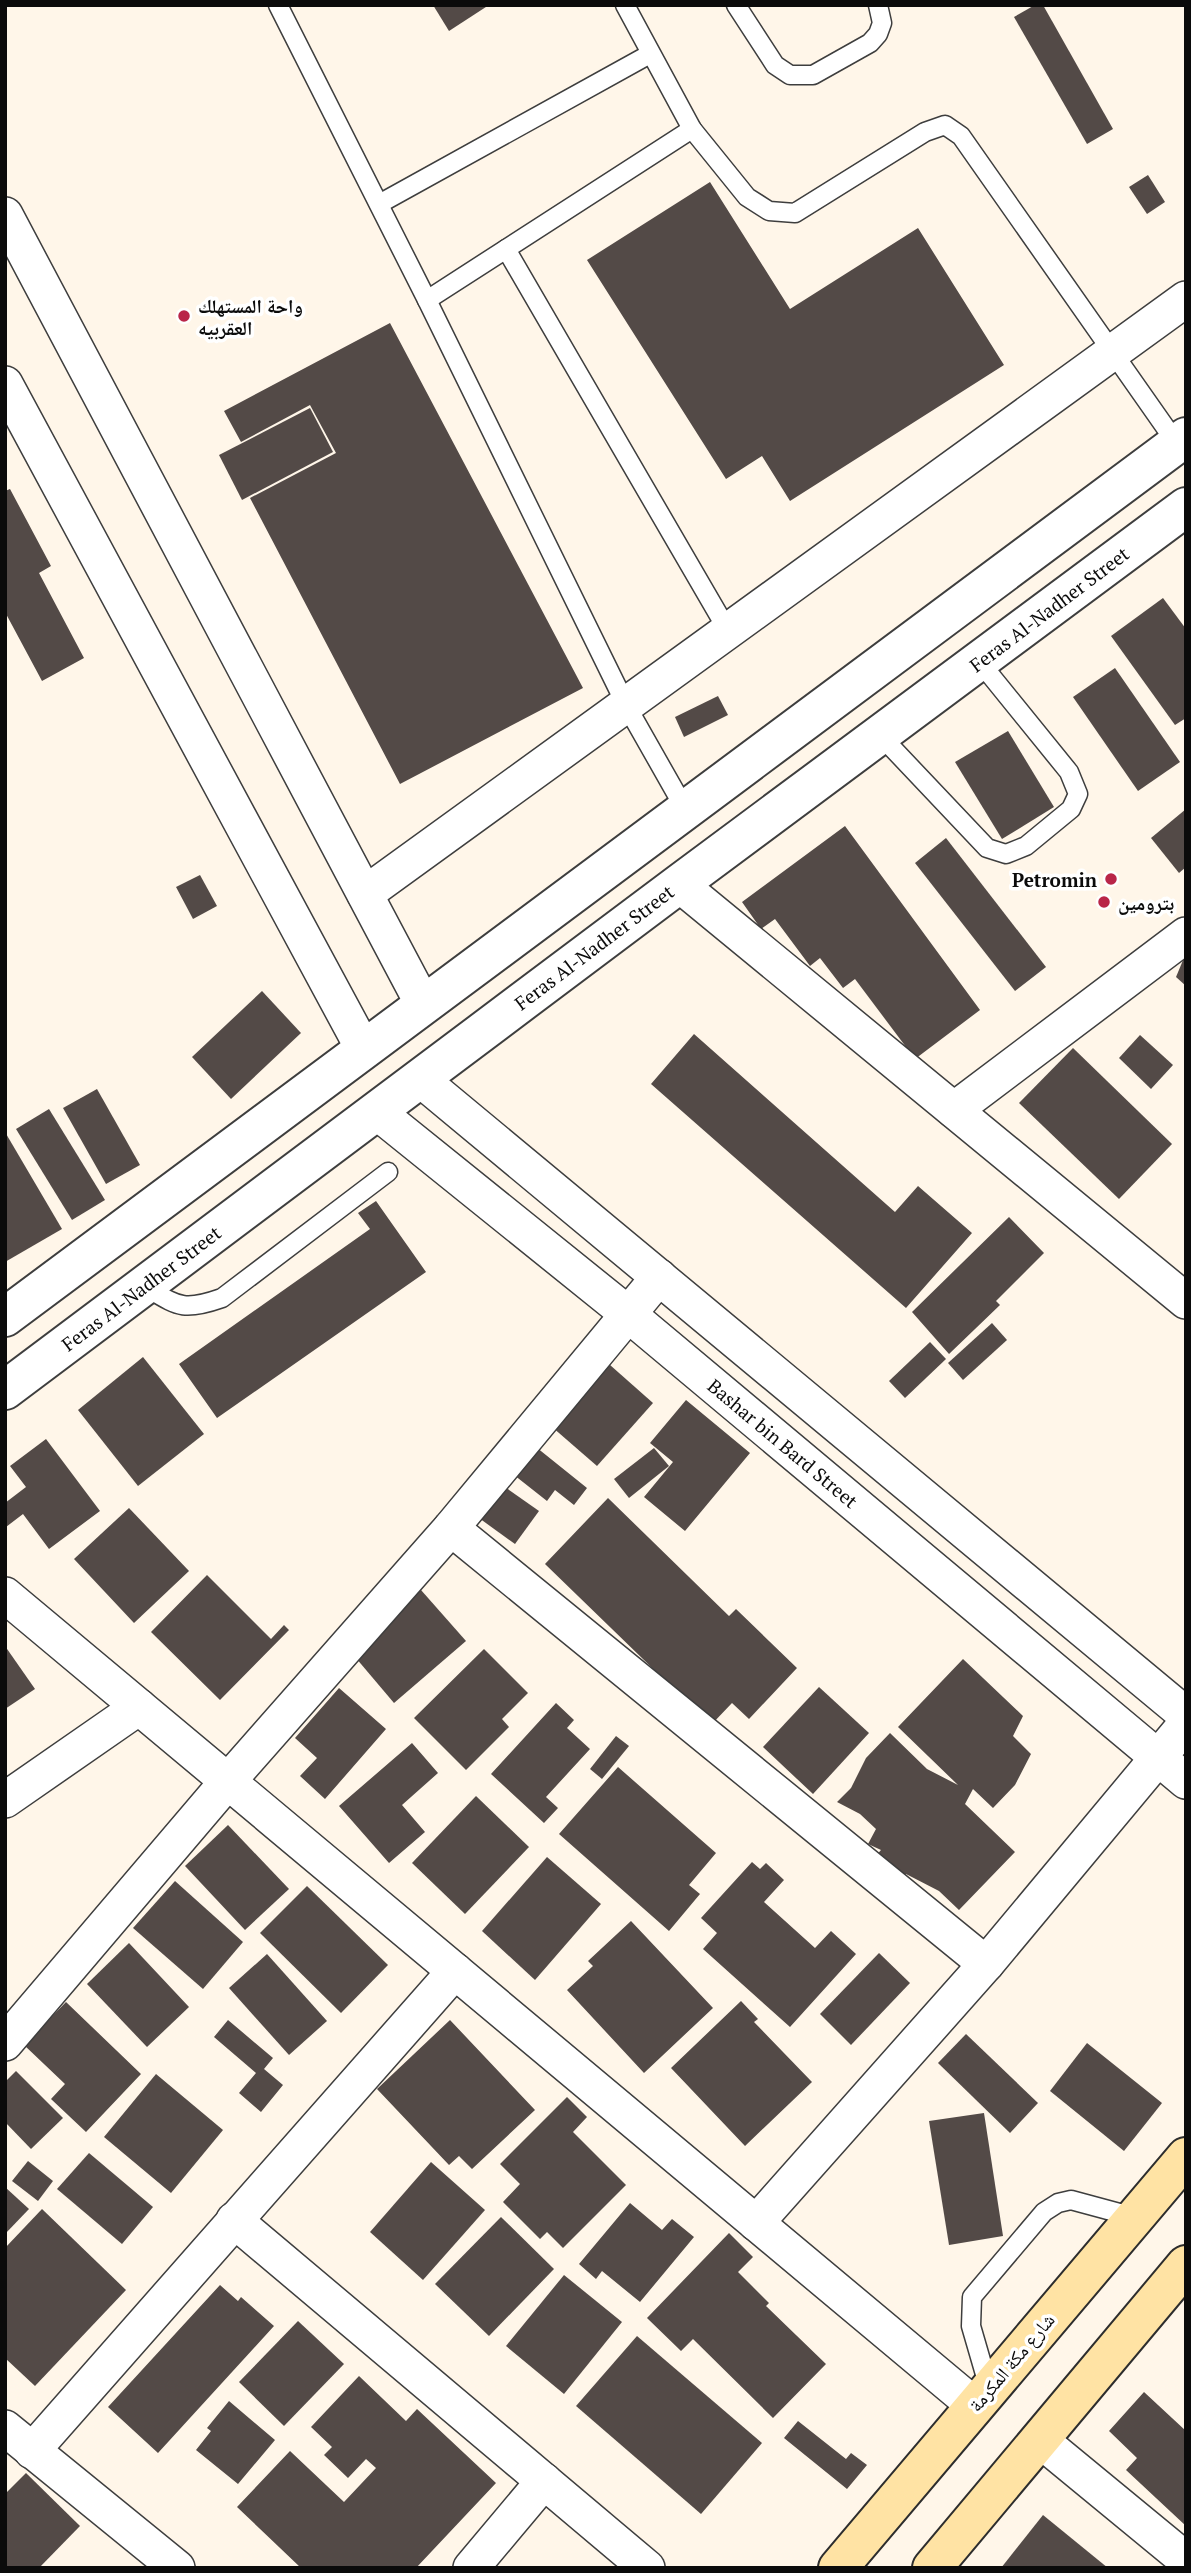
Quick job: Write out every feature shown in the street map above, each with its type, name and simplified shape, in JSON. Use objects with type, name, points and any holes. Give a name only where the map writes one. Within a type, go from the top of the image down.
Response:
[{"type":"main road","name":"شارع مكة المكرمة","points":[[838,2568],[1186,2157]]},
{"type":"main road","points":[[933,2568],[1186,2265]]},
{"type":"street","points":[[5,215],[423,1004]]},
{"type":"street","points":[[365,894],[1186,299]]},
{"type":"street","points":[[5,384],[363,1048]]},
{"type":"street","points":[[5,1317],[1181,441]]},
{"type":"street","name":"Feras Al-Nadher Street","points":[[5,1390],[1186,507]]},
{"type":"street","points":[[679,884],[1186,1301]]},
{"type":"street","points":[[954,1110],[1186,935]]},
{"type":"street","points":[[419,1078],[1186,1715]]},
{"type":"street","name":"Bashar bin Bard Street","points":[[376,1111],[628,1314],[1186,1781]]},
{"type":"street","points":[[5,2043],[228,1781],[451,1528],[659,1277]]},
{"type":"street","points":[[451,1528],[986,1964]]},
{"type":"street","points":[[5,1595],[756,2223],[981,2396]]},
{"type":"street","points":[[5,1800],[139,1707]]},
{"type":"street","points":[[756,2223],[986,1964],[1186,1724]]},
{"type":"street","points":[[32,2451],[455,1971]]},
{"type":"street","points":[[234,2220],[647,2568]]},
{"type":"street","points":[[5,2428],[177,2568]]},
{"type":"street","points":[[1039,2439],[1186,2560]]},
{"type":"street","points":[[471,2568],[544,2481]]},
{"type":"lane","points":[[278,5],[428,300],[626,705],[685,809]]},
{"type":"lane","points":[[625,5],[692,129],[747,197],[768,211],[795,213],[925,132],[946,125],[961,136],[1111,353],[1181,441]]},
{"type":"lane","points":[[736,5],[775,65],[790,75],[813,75],[870,43],[878,34],[882,23],[878,5]]},
{"type":"lane","points":[[379,204],[650,54]]},
{"type":"lane","points":[[428,300],[692,129]]},
{"type":"lane","points":[[506,249],[728,631]]},
{"type":"lane","points":[[880,735],[987,848],[1006,854],[1026,846],[1071,809],[1078,794],[1069,772],[979,661]]},
{"type":"lane","points":[[144,1286],[179,1306],[199,1306],[222,1298],[388,1172]]},
{"type":"lane","points":[[981,2396],[971,2326],[972,2297],[1044,2212],[1058,2203],[1071,2200],[1134,2217]]},
{"type":"building","points":[[433,5],[489,5],[449,31]]},
{"type":"building","points":[[1035,5],[1043,5],[1113,129],[1087,144],[1014,17]]},
{"type":"building","points":[[1148,175],[1165,202],[1147,214],[1129,187]]},
{"type":"building","points":[[710,182],[790,309],[918,228],[1004,365],[790,501],[762,456],[726,479],[587,260]]},
{"type":"building","points":[[390,323],[583,688],[400,784],[250,498],[336,453],[310,405],[241,442],[224,411]]},
{"type":"building","points":[[310,408],[333,452],[242,500],[219,455]]},
{"type":"building","points":[[10,489],[51,566],[39,573],[84,658],[42,681],[5,612],[5,491]]},
{"type":"building","points":[[1163,598],[1186,629],[1186,718],[1175,725],[1111,636]]},
{"type":"building","points":[[1115,668],[1180,762],[1138,791],[1073,697]]},
{"type":"building","points":[[718,696],[728,715],[684,737],[675,717]]},
{"type":"building","points":[[1008,731],[1054,807],[1002,839],[955,762]]},
{"type":"building","points":[[1186,809],[1186,867],[1179,873],[1151,838]]},
{"type":"building","points":[[845,826],[980,1010],[915,1059],[855,979],[843,988],[820,958],[810,966],[775,919],[761,929],[742,902]]},
{"type":"building","points":[[946,838],[1046,967],[1015,991],[915,863]]},
{"type":"building","points":[[200,875],[217,906],[193,919],[176,887]]},
{"type":"building","points":[[1186,953],[1186,986],[1176,977]]},
{"type":"building","points":[[262,991],[301,1033],[231,1099],[192,1057]]},
{"type":"building","points":[[694,1034],[895,1212],[918,1186],[972,1233],[906,1308],[651,1084]]},
{"type":"building","points":[[1140,1035],[1173,1065],[1151,1089],[1119,1058]]},
{"type":"building","points":[[1073,1048],[1172,1144],[1119,1199],[1019,1103]]},
{"type":"building","points":[[97,1089],[140,1165],[106,1184],[63,1108]]},
{"type":"building","points":[[49,1109],[105,1200],[72,1220],[16,1129]]},
{"type":"building","points":[[5,1132],[62,1229],[5,1262]]},
{"type":"building","points":[[376,1201],[426,1272],[217,1418],[179,1364],[370,1229],[358,1213]]},
{"type":"building","points":[[1009,1217],[1044,1253],[996,1301],[1000,1305],[949,1354],[912,1312]]},
{"type":"building","points":[[992,1323],[1007,1340],[963,1380],[948,1363]]},
{"type":"building","points":[[930,1342],[946,1359],[905,1398],[889,1381]]},
{"type":"building","points":[[143,1357],[204,1434],[138,1486],[78,1410]]},
{"type":"building","points":[[601,1357],[653,1403],[597,1466],[544,1420]]},
{"type":"building","points":[[686,1400],[750,1453],[685,1531],[644,1497],[673,1462],[650,1443]]},
{"type":"building","points":[[46,1439],[100,1511],[49,1549],[23,1514],[6,1527],[5,1525],[5,1503],[26,1487],[10,1466]]},
{"type":"building","points":[[526,1439],[587,1488],[574,1505],[555,1490],[547,1501],[504,1467]]},
{"type":"building","points":[[654,1448],[669,1466],[629,1498],[614,1479]]},
{"type":"building","points":[[495,1480],[539,1511],[515,1544],[472,1513]]},
{"type":"building","points":[[608,1498],[729,1616],[736,1609],[797,1668],[749,1719],[732,1703],[711,1725],[545,1564]]},
{"type":"building","points":[[129,1508],[189,1571],[134,1623],[74,1559]]},
{"type":"building","points":[[207,1575],[271,1639],[284,1625],[289,1630],[220,1700],[151,1632]]},
{"type":"building","points":[[421,1590],[466,1641],[394,1703],[350,1651]]},
{"type":"building","points":[[5,1646],[35,1689],[5,1709]]},
{"type":"building","points":[[484,1649],[528,1693],[502,1719],[509,1727],[466,1770],[414,1718]]},
{"type":"building","points":[[963,1659],[1023,1716],[1013,1736],[1031,1754],[1015,1785],[993,1808],[973,1789],[965,1804],[1015,1852],[959,1910],[939,1891],[906,1874],[896,1884],[872,1860],[881,1850],[868,1844],[876,1829],[860,1814],[837,1802],[851,1788],[866,1758],[890,1733],[927,1769],[958,1785],[898,1727]]},
{"type":"building","points":[[819,1687],[869,1733],[813,1794],[763,1747]]},
{"type":"building","points":[[339,1688],[386,1729],[325,1799],[300,1776],[317,1758],[295,1738]]},
{"type":"building","points":[[556,1703],[574,1720],[567,1728],[590,1749],[546,1797],[558,1808],[544,1823],[491,1774]]},
{"type":"building","points":[[616,1736],[629,1746],[602,1779],[590,1769]]},
{"type":"building","points":[[412,1743],[438,1773],[402,1805],[425,1832],[389,1863],[339,1806]]},
{"type":"building","points":[[618,1767],[716,1853],[689,1885],[700,1894],[669,1931],[559,1834]]},
{"type":"building","points":[[476,1796],[529,1847],[465,1914],[412,1863]]},
{"type":"building","points":[[228,1825],[289,1889],[245,1930],[185,1866]]},
{"type":"building","points":[[547,1857],[601,1904],[535,1980],[482,1931]]},
{"type":"building","points":[[752,1862],[760,1869],[766,1863],[784,1880],[764,1902],[815,1948],[831,1931],[856,1954],[790,2027],[703,1949],[717,1933],[701,1918]]},
{"type":"building","points":[[175,1881],[243,1942],[203,1989],[133,1928]]},
{"type":"building","points":[[307,1886],[388,1965],[341,2013],[260,1933]]},
{"type":"building","points":[[631,1921],[713,2008],[644,2073],[567,1990],[593,1966],[588,1961]]},
{"type":"building","points":[[129,1943],[189,2007],[147,2047],[87,1984]]},
{"type":"building","points":[[879,1953],[910,1983],[851,2045],[820,2014]]},
{"type":"building","points":[[267,1954],[327,2021],[289,2055],[229,1988]]},
{"type":"building","points":[[741,2001],[758,2019],[754,2022],[812,2082],[745,2146],[671,2068]]},
{"type":"building","points":[[66,2002],[141,2074],[86,2132],[51,2099],[65,2084],[24,2045]]},
{"type":"building","points":[[228,2020],[273,2058],[264,2069],[283,2085],[261,2112],[239,2093],[256,2073],[214,2037]]},
{"type":"building","points":[[450,2020],[535,2110],[472,2169],[459,2156],[449,2165],[377,2089]]},
{"type":"building","points":[[966,2034],[1038,2103],[1010,2133],[938,2063]]},
{"type":"building","points":[[1087,2043],[1162,2103],[1124,2151],[1050,2091]]},
{"type":"building","points":[[16,2071],[63,2118],[31,2149],[5,2122],[5,2082]]},
{"type":"building","points":[[156,2074],[223,2130],[171,2193],[104,2137]]},
{"type":"building","points":[[567,2097],[587,2117],[573,2132],[626,2185],[563,2248],[547,2232],[540,2239],[503,2202],[520,2184],[500,2164]]},
{"type":"building","points":[[984,2113],[1003,2236],[949,2245],[929,2121]]},
{"type":"building","points":[[89,2153],[153,2207],[122,2244],[57,2189]]},
{"type":"building","points":[[28,2161],[53,2181],[38,2201],[12,2181]]},
{"type":"building","points":[[431,2162],[485,2210],[423,2280],[370,2232]]},
{"type":"building","points":[[5,2187],[29,2209],[5,2234]]},
{"type":"building","points":[[630,2203],[662,2230],[672,2219],[694,2237],[640,2302],[602,2271],[596,2279],[579,2264]]},
{"type":"building","points":[[42,2209],[126,2290],[35,2386],[5,2358],[5,2248]]},
{"type":"building","points":[[501,2217],[554,2269],[489,2336],[435,2284]]},
{"type":"building","points":[[729,2233],[753,2257],[738,2272],[769,2303],[766,2306],[826,2364],[773,2418],[693,2339],[681,2351],[647,2318]]},
{"type":"building","points":[[564,2275],[622,2322],[564,2394],[506,2346]]},
{"type":"building","points":[[220,2285],[238,2301],[241,2297],[274,2326],[158,2453],[108,2407]]},
{"type":"building","points":[[298,2321],[344,2364],[284,2426],[239,2382]]},
{"type":"building","points":[[637,2336],[762,2443],[701,2514],[576,2406]]},
{"type":"building","points":[[359,2376],[406,2421],[417,2409],[496,2483],[416,2568],[301,2568],[237,2507],[290,2451],[344,2502],[376,2468],[366,2459],[348,2478],[324,2455],[332,2447],[311,2427]]},
{"type":"building","points":[[1144,2392],[1186,2431],[1186,2526],[1126,2470],[1137,2458],[1109,2431]]},
{"type":"building","points":[[229,2401],[275,2440],[238,2484],[196,2450],[211,2431],[207,2428]]},
{"type":"building","points":[[798,2421],[846,2459],[851,2453],[867,2465],[847,2489],[784,2438]]},
{"type":"building","points":[[26,2473],[80,2526],[39,2568],[5,2568],[5,2494]]},
{"type":"building","points":[[1043,2515],[1108,2568],[1001,2568]]},
{"type":"place","name":"واحة المستهلك العقربيه","points":[[184,316]]},
{"type":"place","name":"Petromin","points":[[1111,879]]},
{"type":"place","name":"بترومين","points":[[1104,902]]}]
